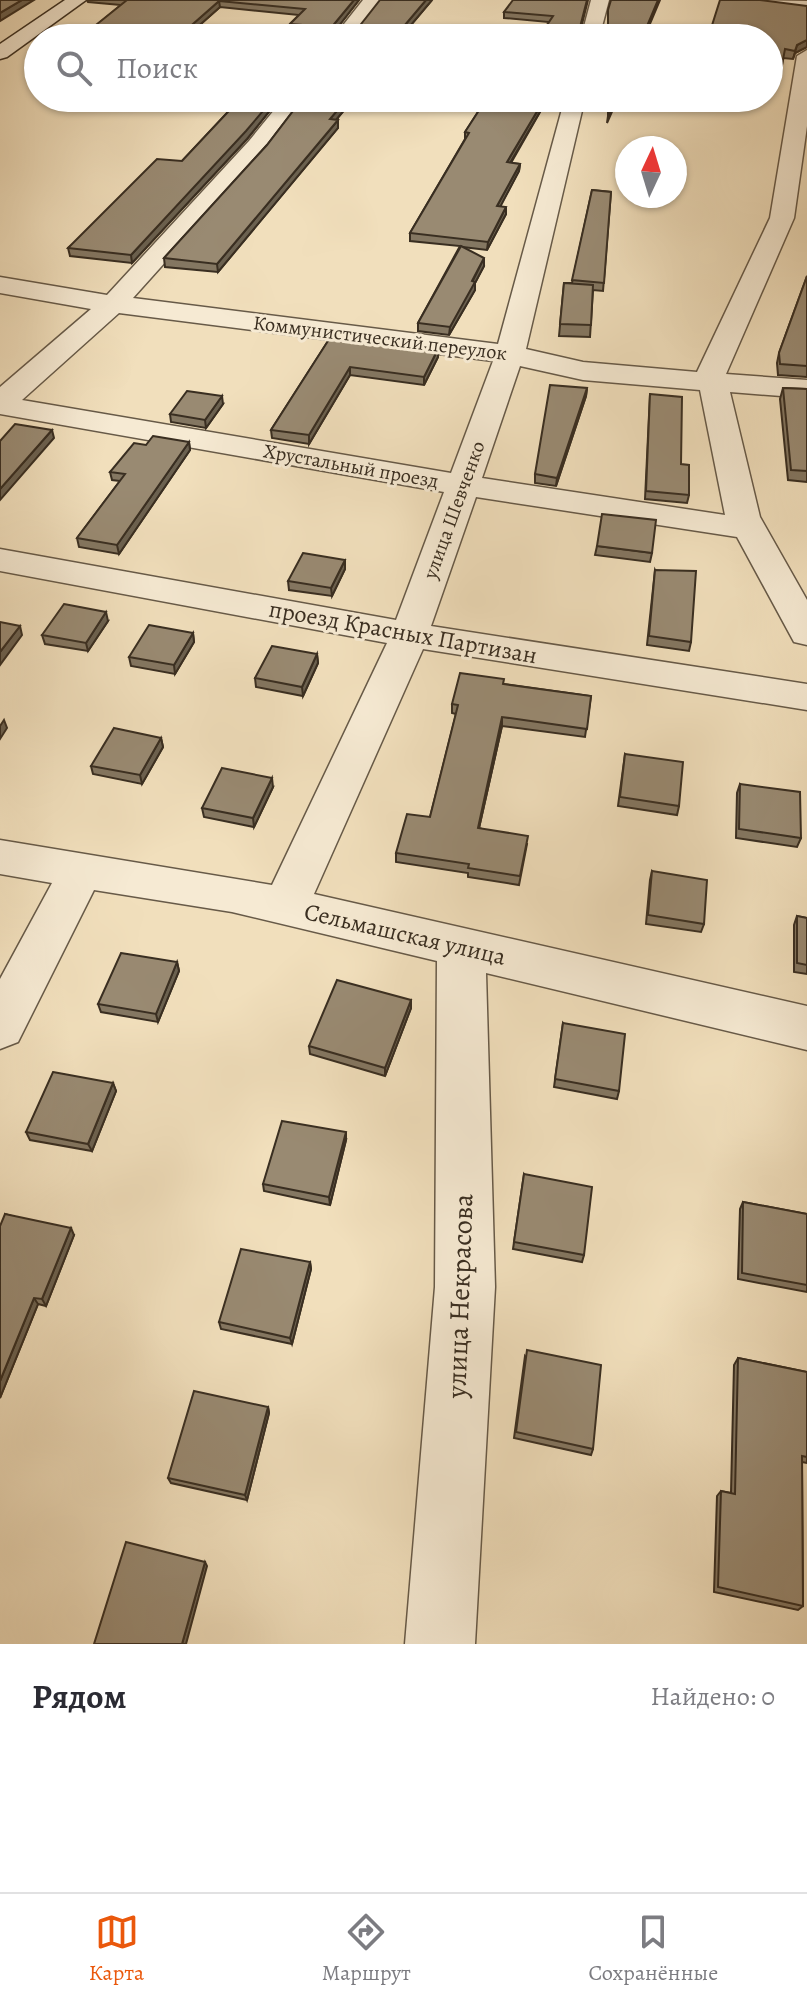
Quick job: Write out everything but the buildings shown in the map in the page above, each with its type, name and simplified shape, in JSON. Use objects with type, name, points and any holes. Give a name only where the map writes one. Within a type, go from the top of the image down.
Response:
[{"type":"street","points":[[42,24],[77,0]]},
{"type":"street","points":[[353,24],[372,0]]},
{"type":"street","points":[[594,24],[600,0]]},
{"type":"street","points":[[759,0],[807,6]]},
{"type":"street","points":[[0,53],[24,36]]},
{"type":"street","points":[[807,56],[782,218],[711,374],[743,517],[807,633]]},
{"type":"street","points":[[0,404],[113,304],[257,146],[284,112]]},
{"type":"street","name":"улица Шевченко","points":[[285,906],[409,635],[510,354],[571,112]]},
{"type":"street","name":"Коммунистический переулок","points":[[0,285],[113,304],[510,354],[540,364],[673,382],[757,383],[807,389]]},
{"type":"street","name":"Хрустальный проезд","points":[[0,404],[463,485],[750,529]]},
{"type":"street","name":"проезд Красных Партизан","points":[[0,560],[409,635],[807,697]]},
{"type":"street","name":"Сельмашская улица","points":[[0,857],[232,894],[807,1028]]},
{"type":"street","points":[[0,1027],[82,869]]},
{"type":"street","name":"улица Некрасова","points":[[440,1644],[465,1287],[461,947]]}]
